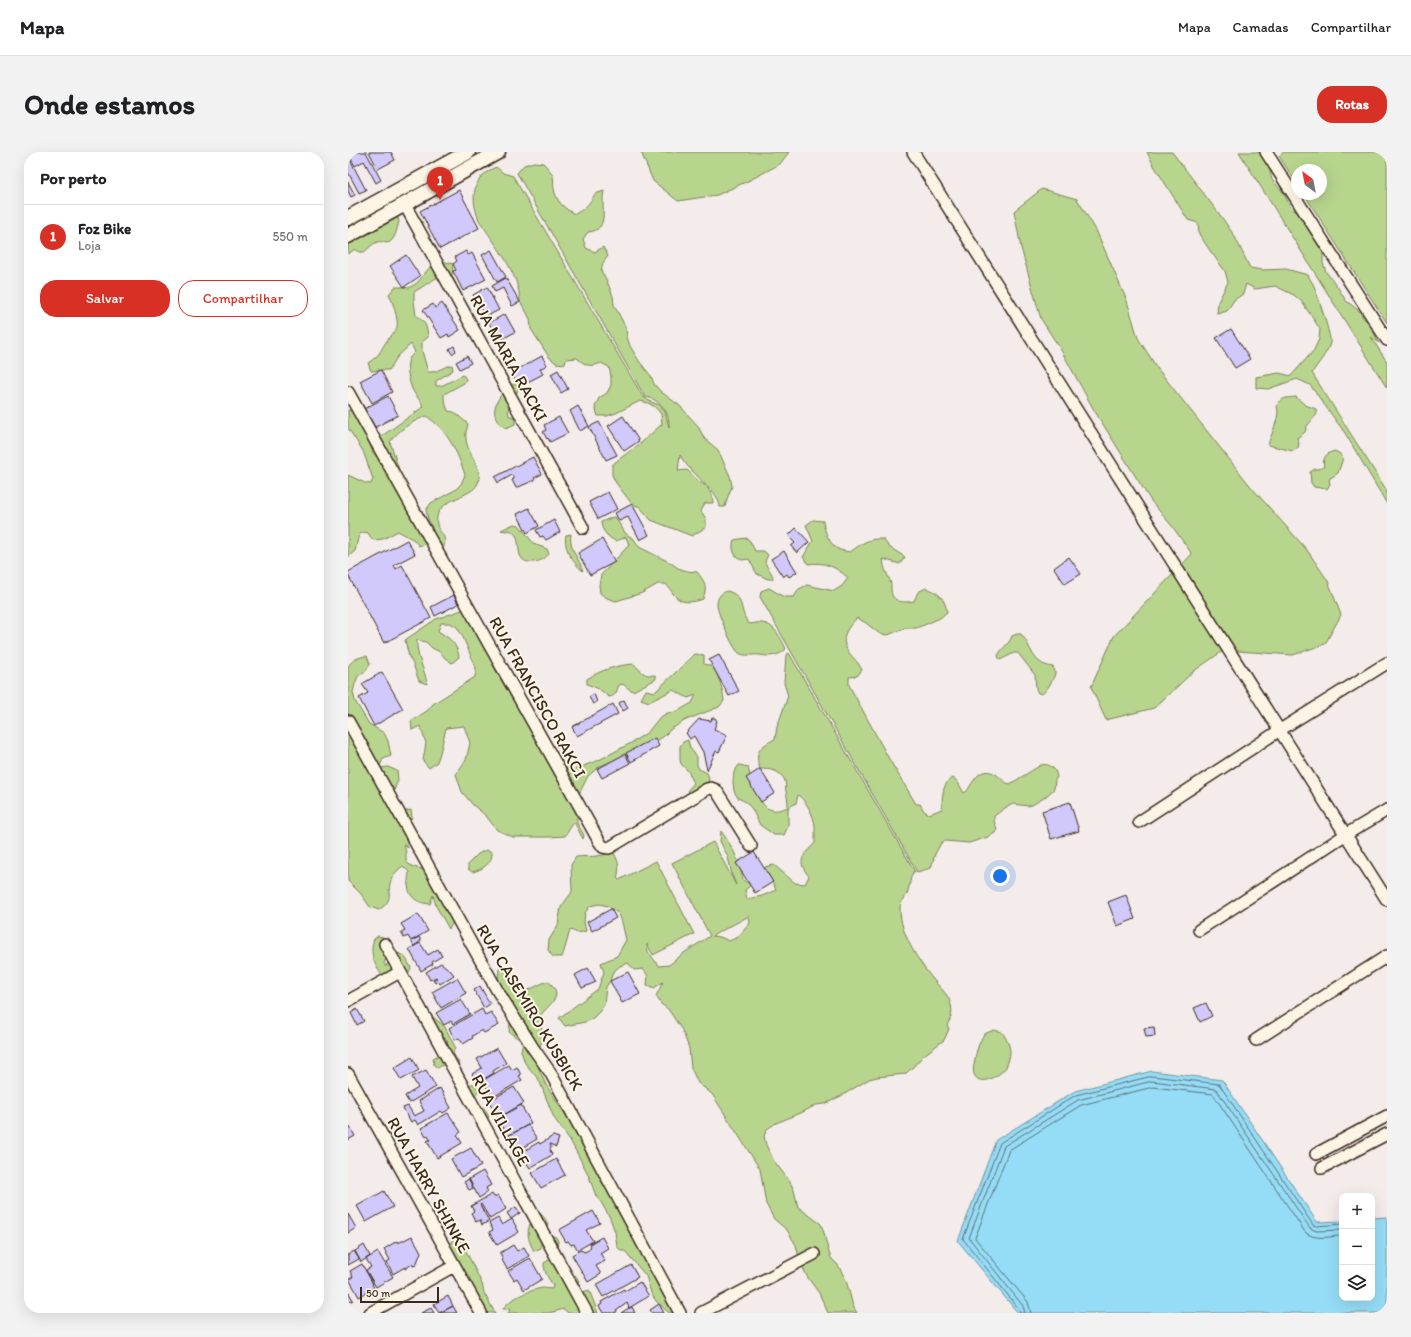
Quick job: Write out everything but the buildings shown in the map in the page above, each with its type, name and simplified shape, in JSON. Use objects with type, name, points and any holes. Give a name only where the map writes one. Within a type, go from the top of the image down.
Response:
[{"type":"main road","points":[[348,218],[468,152]]},
{"type":"main road","points":[[348,236],[492,154]]},
{"type":"street","points":[[913,152],[1387,900]]},
{"type":"street","points":[[1266,152],[1387,340]]},
{"type":"street","name":"RUA MARIA RACKI","points":[[405,204],[583,528]]},
{"type":"street","name":"RUA FRANCISCO RAKCI","points":[[348,392],[599,841],[604,846],[609,848],[711,788],[716,790],[751,846]]},
{"type":"street","points":[[1139,822],[1280,730],[1387,663]]},
{"type":"street","name":"RUA CASEMIRO KUSBICK","points":[[348,721],[497,990],[533,1048],[550,1072],[680,1313]]},
{"type":"street","points":[[1199,930],[1345,835],[1387,810]]},
{"type":"street","name":"RUA VILLAGE","points":[[385,944],[587,1313]]},
{"type":"street","points":[[1256,1040],[1387,956]]},
{"type":"street","points":[[348,1001],[400,972]]},
{"type":"street","name":"RUA HARRY SHINKE","points":[[348,1074],[481,1313]]},
{"type":"street","points":[[1316,1154],[1387,1116]]},
{"type":"street","points":[[1322,1168],[1387,1134]]},
{"type":"street","points":[[701,1313],[814,1254]]},
{"type":"street","points":[[370,1313],[454,1266]]},
{"type":"green space","points":[[641,152],[789,152],[780,164],[717,195],[678,201],[653,181]]},
{"type":"green space","points":[[1147,152],[1172,152],[1223,219],[1235,237],[1250,268],[1262,270],[1286,269],[1308,275],[1314,287],[1330,340],[1327,351],[1312,373],[1387,491],[1387,504],[1345,433],[1310,385],[1297,379],[1268,389],[1256,388],[1256,377],[1279,373],[1291,376],[1314,350],[1319,339],[1320,329],[1302,302],[1294,295],[1275,286],[1255,289],[1246,284],[1243,294],[1234,300],[1227,311],[1217,314],[1218,302],[1228,282],[1225,271],[1199,234],[1198,223],[1188,220]]},
{"type":"green space","points":[[1239,152],[1268,152],[1272,180],[1283,192],[1291,208],[1298,213],[1319,238],[1323,246],[1323,263],[1326,272],[1346,301],[1360,312],[1364,319],[1368,321],[1379,343],[1371,337],[1387,362],[1387,388]]},
{"type":"green space","points":[[1284,152],[1387,152],[1387,323],[1308,200],[1327,200],[1327,164],[1291,164],[1291,175],[1279,156]]},
{"type":"green space","points":[[534,162],[543,163],[553,176],[554,189],[559,201],[567,210],[575,214],[587,206],[595,194],[604,191],[602,222],[600,227],[588,232],[583,239],[586,248],[595,252],[603,247],[608,256],[603,263],[601,271],[613,296],[614,305],[626,328],[630,346],[639,361],[651,376],[654,384],[660,391],[680,406],[698,426],[704,438],[718,450],[730,476],[732,486],[725,507],[720,507],[716,496],[712,490],[707,487],[712,495],[713,503],[705,503],[701,511],[706,519],[706,527],[692,536],[651,520],[640,507],[632,504],[616,483],[612,475],[612,465],[641,443],[662,424],[661,414],[655,407],[640,401],[616,413],[607,416],[598,416],[595,407],[599,398],[607,393],[611,385],[609,367],[601,363],[588,365],[577,358],[566,359],[565,364],[556,363],[549,357],[531,329],[530,319],[520,302],[519,291],[511,270],[499,249],[479,220],[474,204],[475,189],[482,176],[496,167],[503,173],[513,176],[643,397],[660,405],[665,412],[669,427],[666,411],[659,403],[655,400],[645,397],[517,173],[524,165]],"holes":[[[680,455],[700,478],[706,486],[698,481],[687,470],[678,471]]]},
{"type":"green space","points":[[1042,189],[1077,199],[1096,230],[1127,301],[1138,338],[1157,368],[1252,488],[1307,550],[1328,581],[1341,615],[1325,644],[1293,655],[1224,650],[1194,671],[1154,708],[1106,720],[1091,687],[1114,636],[1192,554],[1172,526],[1151,501],[1094,410],[1061,350],[1041,319],[1021,248],[1014,211]]},
{"type":"green space","points":[[394,215],[398,218],[399,222],[392,241],[386,243],[377,242],[364,252],[359,252],[355,249],[348,254],[348,238]]},
{"type":"green space","points":[[443,261],[453,264],[452,276],[456,284],[448,280],[444,273],[414,292],[416,316],[422,320],[427,330],[428,337],[422,342],[422,351],[428,372],[452,365],[453,370],[436,381],[436,386],[441,386],[463,375],[466,379],[464,383],[444,394],[444,399],[448,411],[454,412],[468,424],[466,433],[467,445],[479,472],[478,483],[470,492],[450,502],[439,511],[437,525],[445,540],[443,550],[433,536],[432,527],[426,510],[431,503],[455,490],[461,484],[465,475],[451,442],[433,421],[426,416],[411,423],[397,433],[390,442],[404,485],[427,543],[419,546],[414,540],[398,531],[383,539],[373,540],[367,532],[359,534],[355,551],[348,557],[348,475],[365,483],[371,484],[373,479],[363,451],[348,428],[348,410],[356,415],[364,424],[372,451],[382,461],[379,438],[423,407],[421,401],[411,387],[409,377],[409,358],[415,352],[411,344],[398,356],[389,370],[371,371],[368,363],[378,354],[388,339],[395,332],[397,327],[396,315],[389,294],[395,287],[409,288],[417,283],[434,262]]},
{"type":"green space","points":[[514,384],[519,386],[510,403],[508,411],[509,416],[512,416],[515,419],[515,424],[506,428],[499,423],[496,417],[496,405],[503,393]]},
{"type":"green space","points":[[1296,397],[1305,405],[1316,409],[1317,414],[1307,426],[1305,432],[1297,438],[1299,443],[1298,448],[1293,451],[1268,445],[1277,420],[1277,406],[1280,401],[1285,398]]},
{"type":"green space","points":[[1335,451],[1343,458],[1338,473],[1329,479],[1330,484],[1327,489],[1314,487],[1311,483],[1310,472],[1324,467],[1325,456]]},
{"type":"green space","points":[[615,517],[626,534],[634,539],[639,547],[678,568],[697,572],[705,585],[703,599],[690,602],[680,600],[674,595],[666,584],[658,584],[642,593],[616,601],[607,598],[600,593],[599,585],[601,575],[629,545],[626,537],[616,541],[604,531],[601,522]]},
{"type":"green space","points":[[813,520],[823,521],[830,542],[840,550],[850,552],[861,544],[873,539],[883,539],[889,547],[905,557],[900,564],[883,559],[885,570],[891,584],[892,594],[896,600],[903,602],[914,601],[918,592],[926,588],[938,594],[945,603],[947,612],[940,618],[916,628],[905,628],[888,635],[880,634],[857,618],[849,627],[844,640],[850,654],[862,670],[857,676],[849,677],[849,685],[889,759],[916,804],[920,804],[924,811],[929,814],[942,809],[945,787],[949,780],[953,778],[957,781],[964,793],[978,775],[986,771],[997,775],[1005,782],[1010,784],[1041,765],[1052,767],[1055,771],[1057,777],[1055,780],[1054,789],[1044,798],[1032,805],[1028,806],[1013,804],[1005,808],[994,816],[997,829],[995,833],[988,837],[969,843],[945,841],[941,843],[935,854],[931,868],[917,872],[760,597],[761,591],[769,588],[784,597],[794,597],[799,589],[807,585],[834,591],[842,586],[848,578],[830,566],[819,563],[808,564],[803,557],[813,541],[806,525]]},
{"type":"green space","points":[[514,524],[519,525],[534,544],[547,549],[549,554],[544,559],[532,562],[523,560],[516,535],[510,530],[501,530]]},
{"type":"green space","points":[[571,534],[570,539],[572,548],[583,571],[572,560],[567,550],[565,540],[566,535]]},
{"type":"green space","points":[[746,538],[750,541],[755,551],[764,551],[768,555],[765,561],[773,579],[768,579],[757,574],[749,559],[739,559],[735,554],[733,546],[734,540]]},
{"type":"green space","points":[[727,591],[737,596],[749,624],[760,623],[771,626],[777,633],[786,649],[777,655],[771,656],[746,655],[739,653],[729,638],[717,605],[718,598],[722,593]]},
{"type":"green space","points":[[462,610],[470,615],[493,660],[493,665],[502,682],[518,706],[536,740],[551,763],[573,770],[599,760],[648,732],[659,718],[667,713],[676,712],[692,703],[696,695],[688,698],[673,690],[649,702],[641,699],[646,690],[655,692],[695,654],[704,655],[704,664],[713,667],[723,692],[724,701],[719,707],[686,720],[671,729],[650,746],[600,766],[588,776],[576,800],[577,823],[584,835],[583,839],[574,822],[565,836],[513,837],[497,830],[486,816],[473,805],[462,792],[456,774],[466,760],[470,743],[464,726],[446,728],[437,762],[429,768],[423,761],[426,743],[420,726],[412,730],[411,721],[427,711],[433,704],[475,677],[476,668],[457,627],[450,623],[441,623],[438,631],[454,644],[459,657],[452,663],[426,642],[417,640],[419,658],[427,684],[419,681],[409,657],[405,640],[436,619]]},
{"type":"green space","points":[[1021,634],[1025,639],[1033,655],[1040,663],[1053,667],[1054,669],[1054,678],[1042,694],[1038,693],[1036,689],[1035,675],[1018,653],[1014,653],[1000,660],[998,656],[1012,636]]},
{"type":"green space","points":[[789,653],[915,872],[913,872],[906,896],[900,909],[903,927],[915,954],[926,971],[947,996],[952,1009],[947,1025],[949,1029],[944,1040],[924,1055],[905,1074],[869,1079],[825,1104],[816,1105],[776,1123],[767,1129],[764,1136],[766,1145],[774,1161],[790,1182],[794,1190],[798,1207],[821,1224],[831,1258],[838,1265],[846,1280],[853,1306],[857,1313],[828,1313],[819,1293],[808,1278],[800,1262],[796,1245],[787,1230],[774,1219],[766,1204],[760,1169],[712,1094],[698,1083],[691,1068],[689,1048],[682,1030],[668,1009],[661,1004],[656,996],[663,982],[654,988],[647,985],[648,976],[643,969],[634,970],[628,963],[620,966],[613,972],[606,987],[604,1005],[593,1018],[585,1022],[565,1026],[559,1018],[598,989],[604,972],[601,963],[617,956],[626,940],[619,914],[608,906],[599,904],[590,906],[585,913],[584,922],[586,931],[578,933],[570,930],[562,957],[553,957],[548,950],[549,940],[558,925],[561,907],[572,892],[571,865],[576,857],[614,853],[617,859],[617,878],[619,880],[656,861],[694,934],[653,955],[647,944],[648,952],[659,966],[669,965],[710,936],[672,863],[713,842],[736,885],[728,857],[720,841],[721,831],[735,854],[740,866],[743,880],[751,885],[745,890],[747,899],[762,896],[776,890],[765,867],[774,865],[795,883],[805,884],[809,876],[805,871],[802,862],[804,855],[815,843],[815,826],[807,805],[798,795],[796,803],[788,808],[788,826],[784,835],[774,835],[760,825],[752,809],[746,802],[738,798],[734,791],[733,782],[734,772],[739,765],[748,767],[758,797],[765,806],[774,810],[788,807],[785,782],[781,774],[767,769],[760,769],[758,763],[759,751],[775,739],[777,727],[788,696],[784,683],[786,655]],"holes":[[[749,916],[750,923],[738,937],[729,941],[720,937],[712,936]]]},
{"type":"green space","points":[[367,656],[370,664],[366,671],[358,676],[353,692],[355,701],[369,724],[384,733],[388,741],[391,756],[383,759],[379,768],[388,767],[397,771],[398,780],[392,796],[402,812],[411,810],[412,818],[405,823],[408,848],[404,845],[406,862],[413,867],[431,871],[454,921],[449,929],[436,906],[433,895],[430,904],[417,901],[410,894],[408,884],[409,872],[403,866],[393,876],[389,888],[389,899],[379,910],[370,907],[361,894],[348,881],[348,667],[356,659]]},
{"type":"green space","points":[[634,664],[645,674],[655,675],[656,679],[633,691],[623,684],[619,685],[615,694],[609,697],[599,689],[587,684],[587,679],[592,676],[615,667]]},
{"type":"green space","points":[[688,740],[690,748],[697,757],[697,765],[699,769],[707,773],[709,778],[708,786],[689,794],[688,790],[694,783],[688,771],[681,764],[680,760],[680,746],[683,742]]},
{"type":"green space","points":[[486,850],[492,852],[489,863],[476,871],[472,872],[468,869],[468,864],[478,854]]},
{"type":"green space","points":[[378,936],[383,937],[386,943],[387,957],[384,963],[386,967],[389,960],[396,953],[402,955],[411,968],[407,976],[395,967],[392,969],[392,973],[383,976],[380,972],[372,954],[374,939]]},
{"type":"green space","points":[[499,969],[508,969],[516,986],[522,992],[548,981],[553,986],[556,995],[552,1003],[540,1016],[542,1042],[538,1050],[539,1069],[546,1085],[586,1146],[602,1182],[621,1213],[636,1244],[676,1313],[669,1313],[656,1301],[651,1293],[646,1276],[625,1251],[621,1251],[617,1246],[615,1232],[610,1218],[596,1196],[588,1174],[570,1140],[554,1118],[539,1080],[525,1063],[521,1051],[523,1042],[509,1032],[510,1023],[516,1017],[499,987]]},
{"type":"green space","points":[[432,1016],[445,1027],[455,1047],[453,1053],[459,1063],[454,1068],[445,1064],[437,1068],[434,1065],[433,1058],[445,1052],[448,1046],[447,1040],[440,1034],[430,1017]]},
{"type":"green space","points":[[994,1030],[1002,1032],[1008,1042],[1010,1052],[1006,1067],[991,1079],[978,1079],[974,1072],[976,1053],[984,1034]]},
{"type":"green space","points":[[475,1084],[479,1090],[475,1095],[488,1113],[489,1117],[485,1121],[466,1086]]},
{"type":"green space","points":[[538,1212],[543,1216],[548,1225],[545,1228],[549,1235],[556,1237],[558,1243],[551,1246],[541,1242],[541,1248],[534,1251],[529,1241],[528,1231],[530,1224],[536,1229]]},
{"type":"green space","points":[[460,1235],[482,1284],[484,1293],[495,1313],[483,1313],[449,1249],[452,1240]]},
{"type":"green space","points":[[549,1260],[571,1277],[575,1275],[578,1279],[579,1283],[577,1287],[580,1293],[589,1290],[598,1313],[568,1313],[564,1309],[549,1313],[508,1313],[511,1308],[503,1309],[515,1298],[527,1292],[543,1288],[552,1289],[553,1285],[544,1266],[544,1263]]},
{"type":"water","points":[[1152,1071],[1222,1080],[1317,1222],[1339,1221],[1339,1301],[1375,1301],[1375,1218],[1387,1217],[1387,1313],[1018,1313],[958,1241],[996,1140],[1075,1091]]},
{"type":"place","name":"Foz Bike","points":[[440,200]]}]
